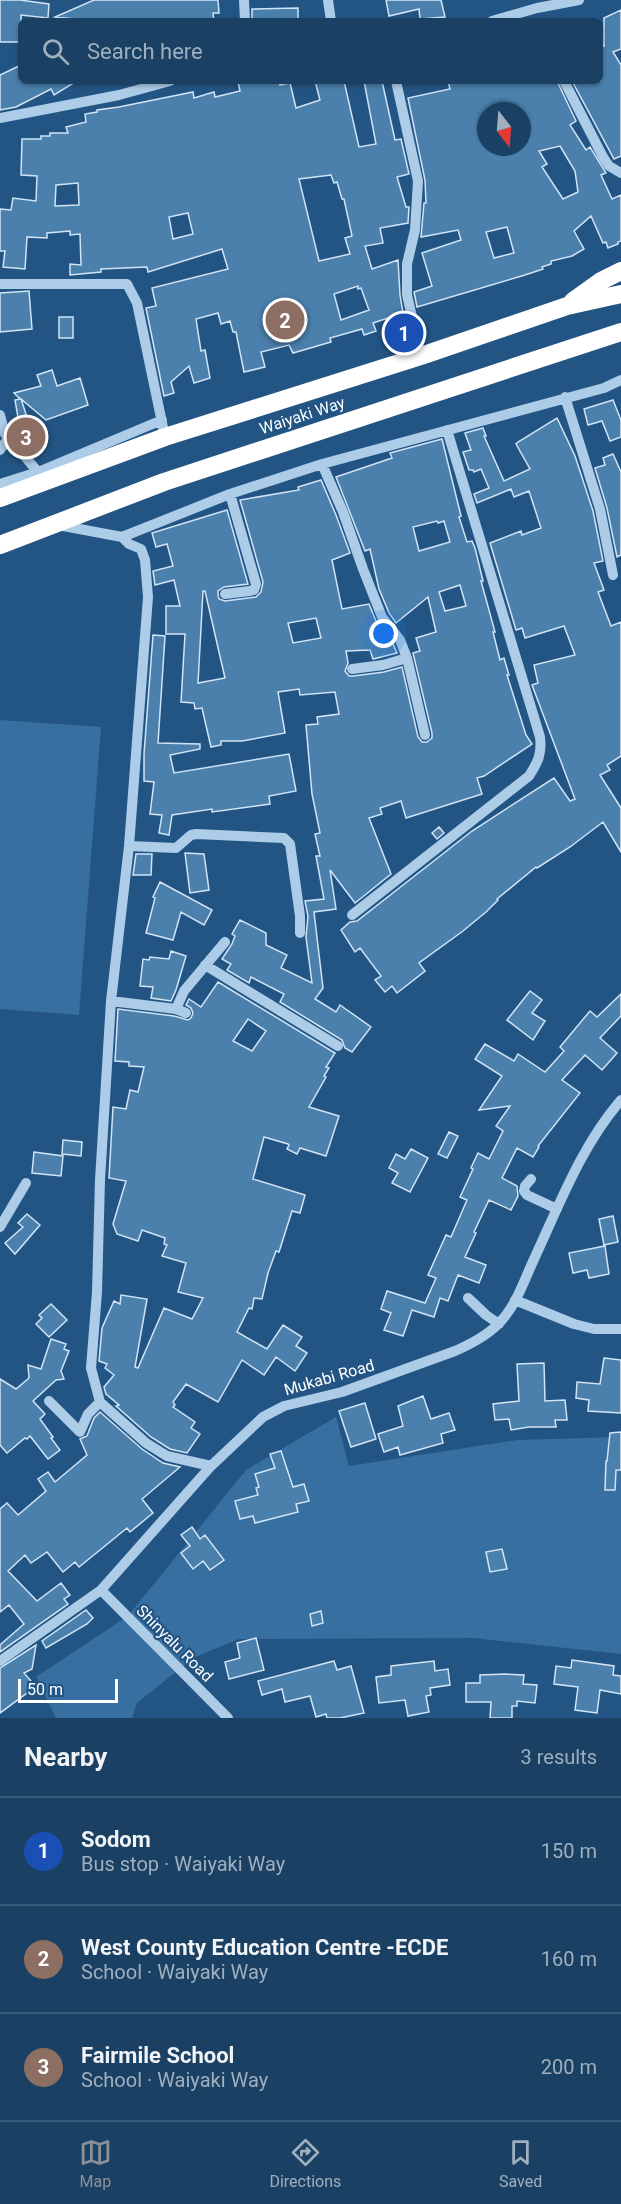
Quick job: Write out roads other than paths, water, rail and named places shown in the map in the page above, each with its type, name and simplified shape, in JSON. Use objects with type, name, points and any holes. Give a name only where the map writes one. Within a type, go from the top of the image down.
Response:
[{"type":"highway","name":"Waiyaki Way","points":[[567,306],[601,281],[621,271]]},
{"type":"highway","name":"Waiyaki Way","points":[[0,498],[42,477],[164,429],[421,356],[567,306],[621,294]]},
{"type":"highway","name":"Waiyaki Way","points":[[0,545],[164,482],[621,332]]},
{"type":"street","points":[[244,0],[245,18]]},
{"type":"street","points":[[328,0],[331,18]]},
{"type":"street","points":[[502,18],[537,8],[579,0]]},
{"type":"street","points":[[537,8],[540,18]]},
{"type":"street","points":[[0,118],[119,95],[159,84]]},
{"type":"street","points":[[397,84],[418,181],[415,230],[407,264],[407,295],[421,356]]},
{"type":"street","points":[[566,84],[603,157],[609,166],[621,173]]},
{"type":"street","points":[[0,284],[128,284],[137,303],[164,429]]},
{"type":"street","points":[[57,525],[122,537],[230,494],[322,464],[604,388],[621,381]]},
{"type":"street","points":[[565,397],[600,509],[613,575]]},
{"type":"street","points":[[0,415],[5,434]]},
{"type":"street","points":[[352,915],[529,776],[542,752],[540,737],[447,430]]},
{"type":"street","points":[[0,450],[7,440],[14,442],[42,477],[0,484]]},
{"type":"street","points":[[322,464],[343,512],[382,617],[400,640],[407,658],[425,735]]},
{"type":"street","points":[[225,594],[254,590],[256,584],[230,494]]},
{"type":"street","points":[[122,537],[129,544],[141,549],[145,560],[148,597],[129,846],[111,1001],[100,1180],[97,1292],[91,1368],[100,1402],[158,1451],[176,1458],[211,1466]]},
{"type":"street","points":[[352,669],[383,665],[407,658]]},
{"type":"street","points":[[129,846],[176,848],[187,838],[196,834],[284,838],[290,844],[300,916],[300,933]]},
{"type":"street","points":[[111,1001],[181,1011],[184,991],[225,942]]},
{"type":"street","points":[[205,965],[338,1046]]},
{"type":"street","name":"Mukabi Road","points":[[0,1661],[101,1590],[211,1466],[263,1417],[278,1408],[342,1392],[455,1351],[472,1344],[499,1324],[515,1300],[557,1209],[594,1137],[621,1100]]},
{"type":"street","points":[[531,1179],[525,1186],[524,1191],[527,1195],[557,1209]]},
{"type":"street","points":[[0,1227],[26,1183]]},
{"type":"street","points":[[468,1298],[499,1324]]},
{"type":"street","points":[[515,1300],[574,1324],[594,1329],[621,1329]]},
{"type":"street","points":[[49,1401],[80,1432],[88,1414],[100,1402]]},
{"type":"street","name":"Shinyalu Road","points":[[101,1590],[228,1718]]},
{"type":"place","name":"West County Education Centre -ECDE","points":[[285,320]]},
{"type":"place","name":"Sodom","points":[[404,333]]},
{"type":"place","name":"Fairmile School","points":[[26,437]]}]
